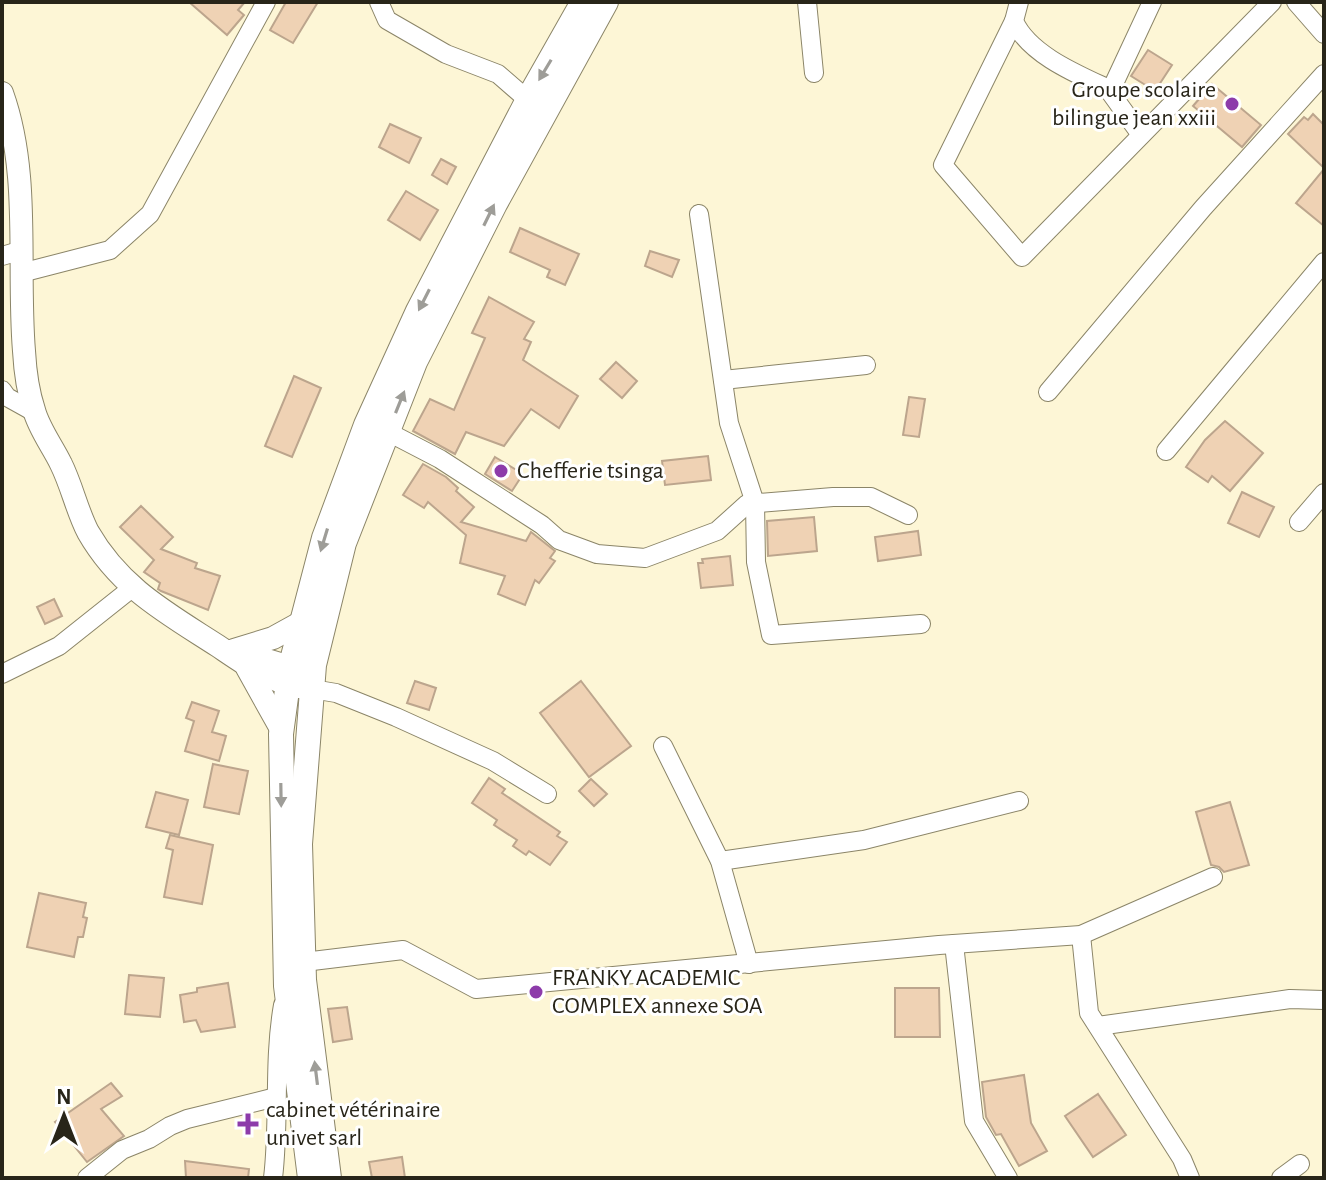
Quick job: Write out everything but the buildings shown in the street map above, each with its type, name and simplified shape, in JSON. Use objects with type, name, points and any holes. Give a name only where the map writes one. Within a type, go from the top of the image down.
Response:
[{"type":"main road","points":[[329,1178],[304,962],[300,844],[308,682],[302,622],[324,538],[366,425],[418,311],[583,2]]},
{"type":"main road","points":[[310,1178],[286,986],[281,729],[308,682],[344,543],[415,362],[495,204],[606,2]]},
{"type":"street","points":[[14,260],[110,250],[150,214],[266,2]]},
{"type":"street","points":[[379,2],[387,20],[446,54],[498,74],[528,100]]},
{"type":"street","points":[[807,2],[814,73]]},
{"type":"street","points":[[1019,2],[1014,21],[943,165],[1022,257],[1272,2]]},
{"type":"street","points":[[1111,90],[1152,2]]},
{"type":"street","points":[[1296,2],[1324,34]]},
{"type":"street","points":[[1014,21],[1018,30],[1057,64],[1111,90],[1141,135]]},
{"type":"street","points":[[1048,392],[1203,208],[1324,74]]},
{"type":"street","points":[[2,93],[13,123],[22,231],[14,260],[34,412],[62,466],[88,532],[132,588],[151,604],[234,655],[308,682],[493,761],[547,794]]},
{"type":"street","points":[[699,214],[729,423],[755,503],[756,562],[771,635],[921,624]]},
{"type":"street","points":[[1166,451],[1324,262]]},
{"type":"street","points":[[723,380],[866,365]]},
{"type":"street","points":[[2,390],[7,397],[34,412]]},
{"type":"street","points":[[388,432],[440,459],[542,525],[559,540],[597,554],[645,558],[717,531],[747,504],[871,497],[908,515]]},
{"type":"street","points":[[1299,522],[1324,493]]},
{"type":"street","points":[[2,674],[59,646],[132,588]]},
{"type":"street","points":[[234,655],[302,622]]},
{"type":"street","points":[[234,655],[281,729]]},
{"type":"street","points":[[663,746],[720,861],[749,964]]},
{"type":"street","points":[[720,861],[864,840],[1019,801]]},
{"type":"street","points":[[304,962],[403,950],[476,989],[1081,935],[1213,877]]},
{"type":"street","points":[[1081,935],[1089,1013],[1182,1159],[1190,1178]]},
{"type":"street","points":[[954,944],[974,1121],[1006,1177]]},
{"type":"street","points":[[273,1178],[277,1143],[277,1041],[286,986]]},
{"type":"street","points":[[1098,1026],[1290,999],[1324,1000]]},
{"type":"street","points":[[87,1178],[122,1150],[170,1126],[276,1097]]},
{"type":"street","points":[[1281,1178],[1300,1164]]},
{"type":"place","name":"Groupe scolaire bilingue jean xxiii","points":[[1232,104]]},
{"type":"place","name":"Chefferie tsinga","points":[[501,471]]},
{"type":"place","name":"FRANKY ACADEMIC COMPLEX annexe SOA","points":[[536,992]]},
{"type":"place","name":"cabinet vétérinaire univet sarl","points":[[248,1124]]}]
